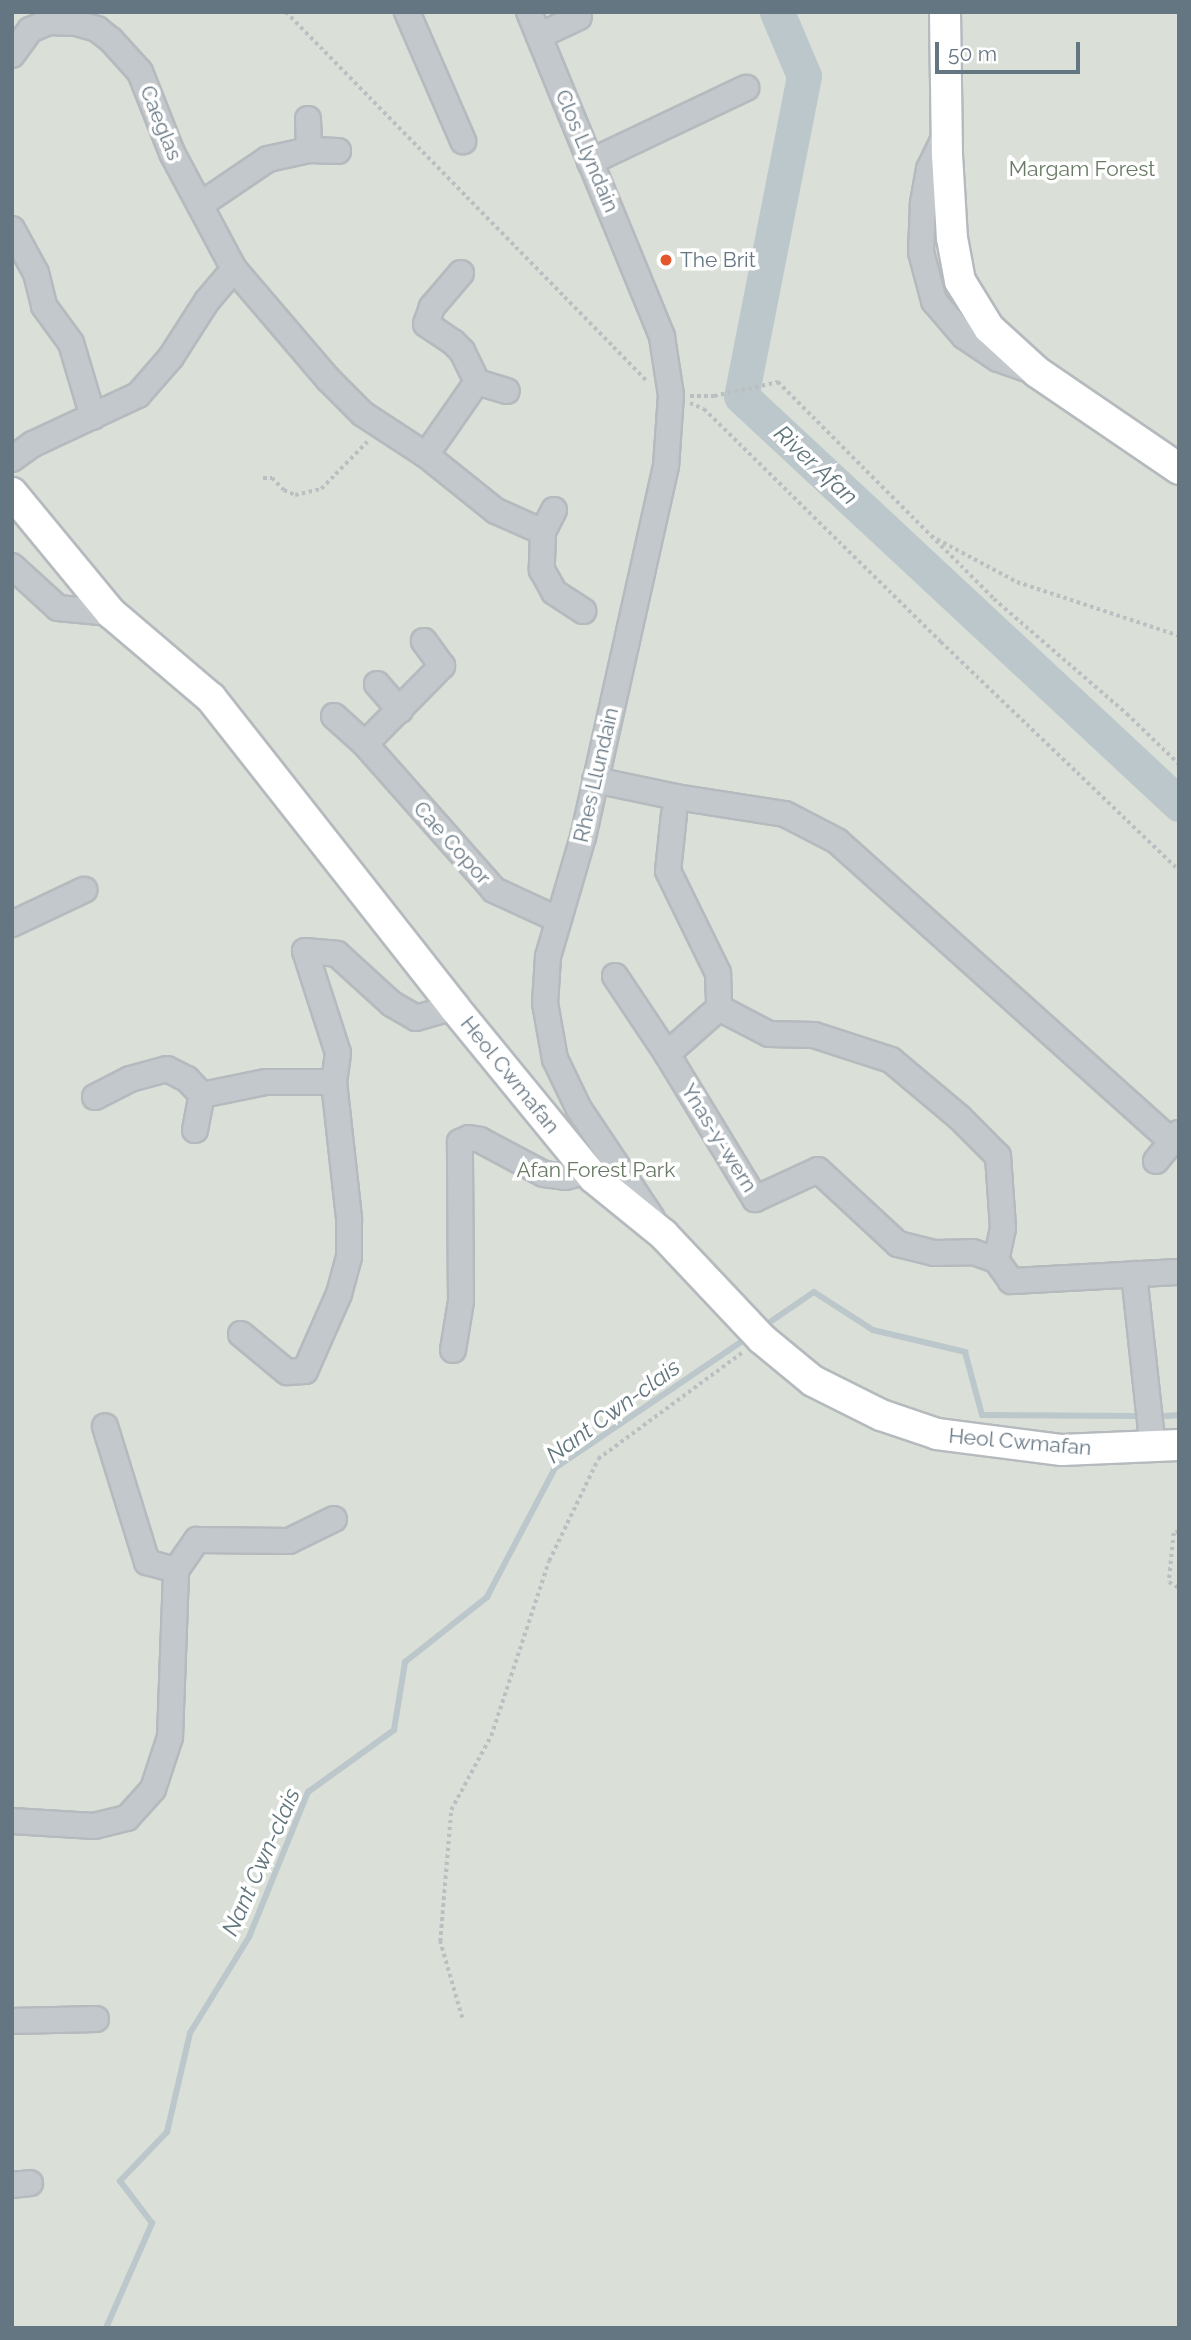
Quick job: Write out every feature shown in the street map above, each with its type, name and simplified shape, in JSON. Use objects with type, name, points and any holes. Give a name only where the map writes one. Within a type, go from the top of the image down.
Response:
[{"type":"main road","points":[[945,12],[952,238],[960,281],[989,328],[1037,373],[1179,469]]},
{"type":"main road","name":"Heol Cwmafan","points":[[12,492],[111,613],[211,698],[453,1007],[589,1171],[663,1234],[762,1339],[813,1381],[881,1415],[937,1434],[1062,1450],[1166,1447]]},
{"type":"street","points":[[407,12],[463,141]]},
{"type":"street","name":"Clos Llyndain","points":[[529,12],[645,289]]},
{"type":"street","points":[[539,36],[579,17]]},
{"type":"street","name":"Caeglas","points":[[12,55],[30,30],[49,22],[76,23],[97,29],[111,40],[140,72],[172,153],[234,269],[328,379],[363,414],[426,455],[496,511],[546,533],[542,570],[554,592],[583,611]]},
{"type":"street","points":[[590,162],[739,86]]},
{"type":"street","points":[[308,119],[309,150]]},
{"type":"street","points":[[200,205],[268,159],[309,150],[338,151]]},
{"type":"street","points":[[12,229],[36,273],[44,306],[71,343],[93,417]]},
{"type":"street","points":[[12,458],[33,444],[138,395],[171,357],[207,300],[234,269]]},
{"type":"street","points":[[461,273],[444,289],[432,307],[426,324],[462,351],[477,382],[508,391]]},
{"type":"street","name":"Rhes Llundain","points":[[645,289],[662,337],[671,395],[670,438],[583,837],[548,957],[545,1003],[555,1059],[579,1109],[663,1234]]},
{"type":"street","points":[[426,455],[477,382]]},
{"type":"street","points":[[12,566],[58,608],[111,613]]},
{"type":"street","points":[[365,744],[443,666],[424,641]]},
{"type":"street","points":[[377,684],[400,710]]},
{"type":"street","name":"Cae Copor","points":[[334,716],[365,744],[494,890],[557,919]]},
{"type":"street","points":[[595,780],[676,797],[785,814],[836,841],[1175,1137],[1156,1161]]},
{"type":"street","points":[[674,814],[668,871],[718,973],[719,1008]]},
{"type":"street","points":[[12,924],[84,890]]},
{"type":"street","points":[[241,1334],[286,1372],[305,1371],[339,1294],[349,1257],[349,1217],[334,1082],[338,1053],[306,951],[337,954],[392,1004],[416,1018],[453,1007]]},
{"type":"street","points":[[615,975],[667,1054],[719,1008]]},
{"type":"street","points":[[719,1008],[769,1034],[814,1035],[891,1060],[959,1117],[999,1156],[1003,1228],[996,1260]]},
{"type":"street","name":"Ynas-y-wern","points":[[667,1054],[755,1199],[818,1170],[898,1244],[934,1253],[973,1252],[996,1260],[1011,1281],[1179,1272]]},
{"type":"street","points":[[96,1097],[130,1079],[167,1069],[187,1079],[202,1095]]},
{"type":"street","points":[[202,1095],[266,1082],[334,1082]]},
{"type":"street","points":[[195,1130],[202,1095]]},
{"type":"street","points":[[453,1350],[461,1301],[460,1143],[469,1138],[480,1140],[544,1174],[565,1177],[589,1171]]},
{"type":"street","points":[[1135,1274],[1166,1447]]},
{"type":"street","points":[[105,1426],[147,1562],[176,1570]]},
{"type":"street","points":[[12,1821],[94,1826],[127,1818],[153,1789],[170,1737],[176,1570],[197,1540],[289,1541],[334,1519]]},
{"type":"street","points":[[12,2021],[96,2019]]},
{"type":"path","points":[[286,12],[641,376],[671,395],[704,409],[941,642],[1179,870]]},
{"type":"path","points":[[714,397],[778,382],[926,534],[994,599],[1127,713],[1179,764]]},
{"type":"path","points":[[263,478],[272,478],[284,490],[295,495],[321,489],[381,425]]},
{"type":"path","points":[[926,534],[1017,582],[1179,636]]},
{"type":"path","points":[[462,2018],[440,1942],[451,1810],[491,1736],[549,1561],[598,1459],[762,1339]]},
{"type":"path","points":[[1179,1532],[1174,1533],[1169,1582],[1179,1588]]},
{"type":"green space","name":"Afan Forest Park","points":[[12,12],[1179,12],[1179,2328],[12,2328]]},
{"type":"waterway","name":"River Afan","points":[[777,12],[804,76],[741,396],[1179,804]]},
{"type":"waterway","name":"Nant Cwn-clais","points":[[770,1322],[814,1292],[873,1330],[965,1352],[982,1415],[1134,1416]]},
{"type":"waterway","name":"Nant Cwn-clais","points":[[106,2328],[152,2223],[120,2181],[167,2132],[190,2033],[249,1937],[308,1792],[394,1730],[405,1662],[487,1597],[555,1468],[741,1342]]},
{"type":"waterway","name":"Nant Cwn-clais","points":[[1166,1416],[1179,1415]]},
{"type":"place","name":"The Brit","points":[[666,260]]},
{"type":"park label","name":"Margam Forest","points":[[1082,169]]}]
